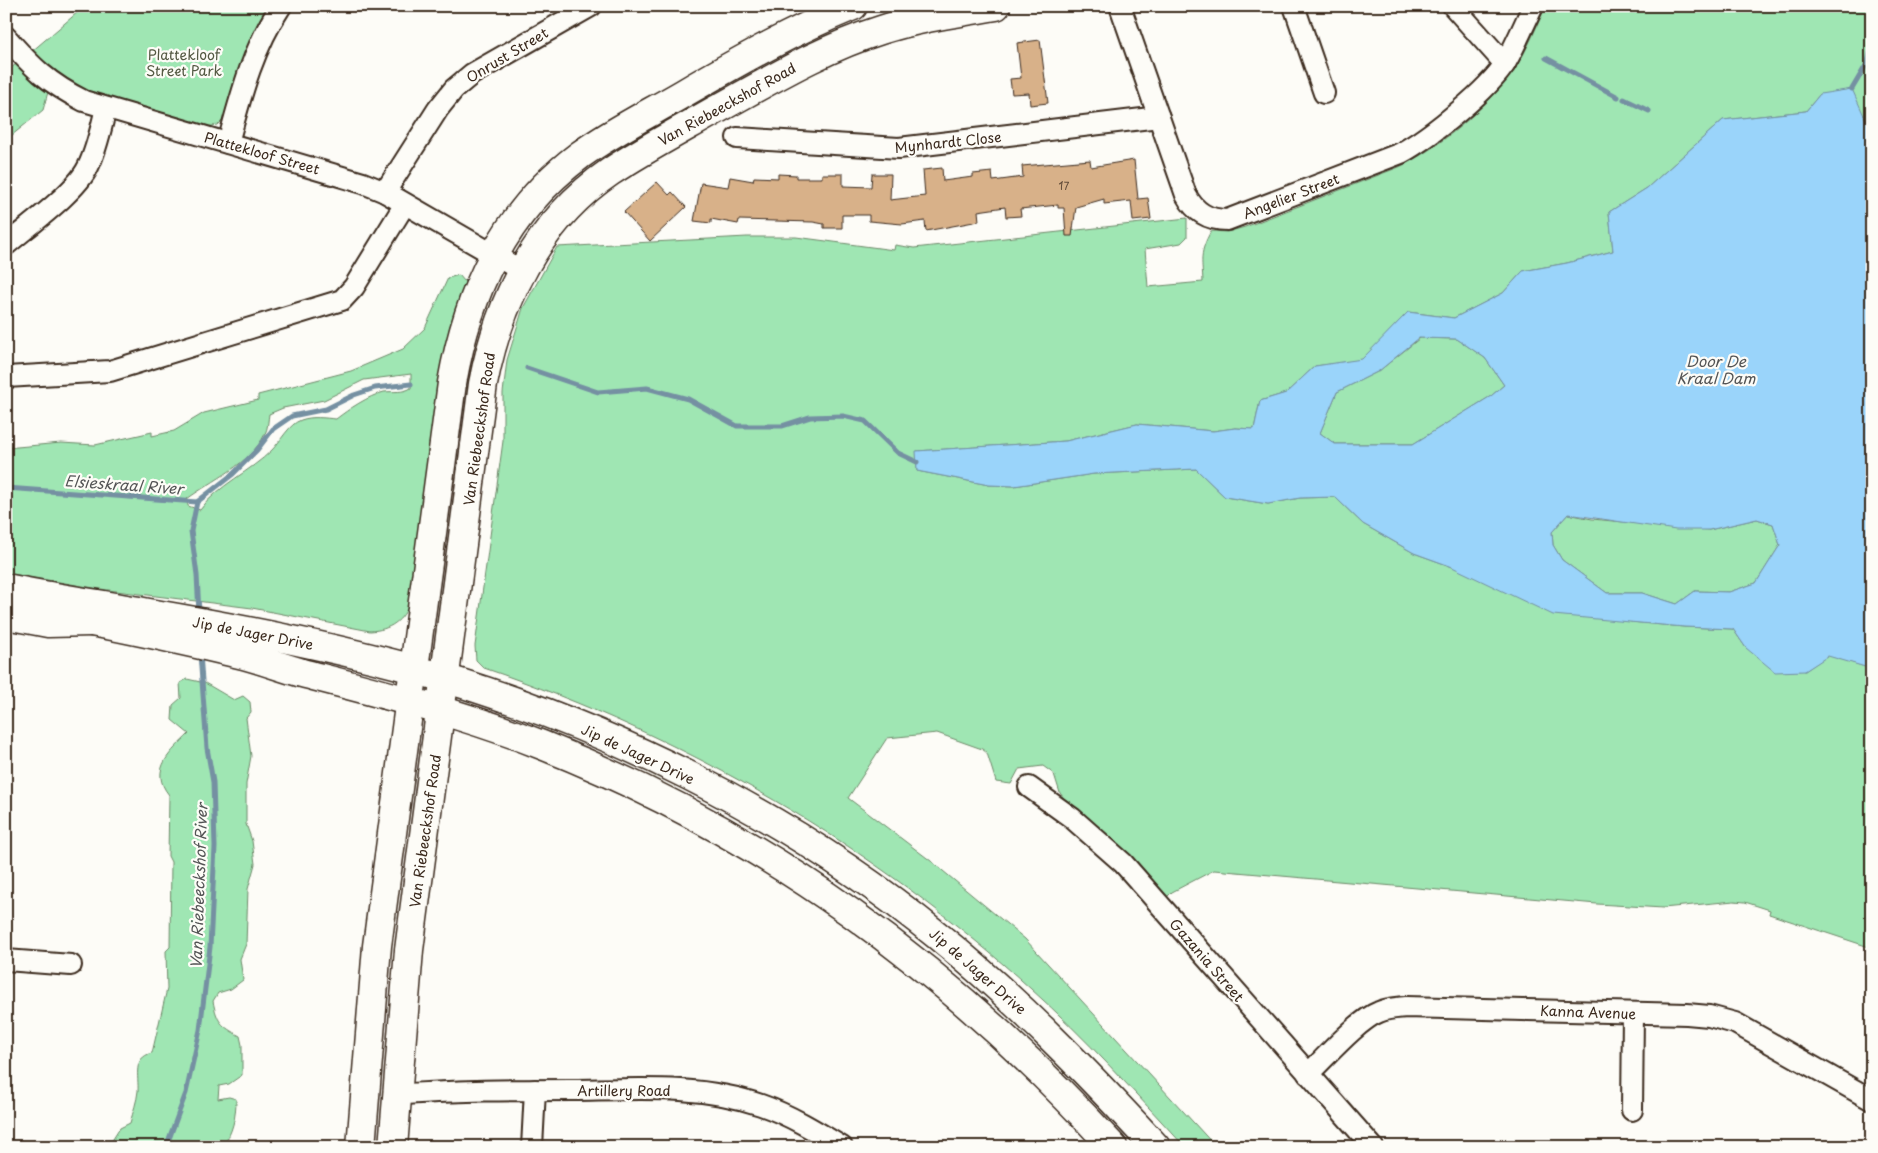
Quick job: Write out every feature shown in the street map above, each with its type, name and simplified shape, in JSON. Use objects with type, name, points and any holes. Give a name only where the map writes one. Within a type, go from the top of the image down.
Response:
[{"type":"street","points":[[228,143],[239,103],[262,38],[280,6]]},
{"type":"street","name":"Onrust Street","points":[[385,192],[438,109],[454,89],[472,74],[591,6]]},
{"type":"street","points":[[361,1147],[376,955],[449,407],[460,338],[471,304],[492,255],[538,195],[580,155],[626,126],[775,41],[809,24],[853,6]]},
{"type":"street","name":"Van Riebeeckshof Road","points":[[393,1147],[395,1095],[409,950],[485,375],[501,316],[522,271],[547,232],[574,202],[597,182],[627,161],[770,80],[829,49],[882,29],[996,6]]},
{"type":"street","name":"Angelier Street","points":[[1120,6],[1190,203],[1196,210],[1210,218],[1227,220],[1401,153],[1434,133],[1489,82],[1505,64],[1533,6]]},
{"type":"street","points":[[1294,6],[1324,93]]},
{"type":"street","points":[[1453,6],[1505,64]]},
{"type":"street","name":"Plattekloof Street","points":[[6,37],[39,74],[57,87],[84,102],[347,178],[385,192],[522,271]]},
{"type":"street","points":[[6,245],[73,187],[82,175],[94,152],[106,108]]},
{"type":"street","name":"Mynhardt Close","points":[[737,138],[899,148],[1159,118]]},
{"type":"street","points":[[6,378],[110,371],[342,300],[354,287],[405,204]]},
{"type":"street","name":"Jip de Jager Drive","points":[[6,588],[146,623],[241,642],[331,648],[413,669],[559,719],[640,753],[716,790],[842,867],[936,934],[982,972],[1087,1072],[1156,1147]]},
{"type":"street","name":"Jip de Jager Drive","points":[[6,605],[91,622],[146,623]]},
{"type":"street","points":[[6,615],[54,623],[91,622]]},
{"type":"street","name":"Jip de Jager Drive","points":[[241,642],[540,744],[653,794],[719,828],[814,886],[896,944],[967,1002],[1033,1062],[1113,1147]]},
{"type":"street","name":"Gazania Street","points":[[1029,787],[1072,818],[1122,863],[1372,1147]]},
{"type":"street","points":[[6,960],[71,965]]},
{"type":"street","name":"Kanna Avenue","points":[[1308,1074],[1363,1022],[1377,1012],[1391,1008],[1687,1014],[1709,1016],[1735,1023],[1872,1100]]},
{"type":"street","points":[[1632,1110],[1633,1013]]},
{"type":"street","points":[[532,1147],[535,1090]]},
{"type":"street","name":"Artillery Road","points":[[395,1095],[535,1090],[659,1090],[707,1093],[732,1097],[788,1116],[842,1147]]},
{"type":"green space","name":"Plattekloof Street Park","points":[[85,6],[273,6],[227,116],[218,125],[207,127],[91,94],[69,84],[31,52]]},
{"type":"green space","points":[[1546,6],[1872,6],[1872,129],[1820,94],[1806,111],[1723,120],[1647,188],[1609,212],[1613,251],[1567,263],[1523,271],[1503,293],[1454,318],[1408,312],[1362,360],[1315,366],[1286,393],[1260,401],[1254,429],[1235,428],[1213,431],[1137,424],[1066,441],[917,451],[917,471],[989,485],[1014,486],[1094,474],[1196,469],[1225,497],[1268,504],[1300,498],[1335,497],[1363,524],[1414,553],[1450,566],[1631,622],[1733,629],[1746,648],[1805,671],[1828,655],[1872,669],[1872,948],[1769,914],[1770,910],[1745,902],[1734,901],[1663,908],[1597,904],[1214,870],[1172,892],[1165,899],[1069,805],[1060,793],[1054,774],[1043,766],[1019,769],[1011,784],[996,782],[987,753],[982,749],[937,733],[887,738],[848,798],[931,861],[1025,939],[1216,1147],[1185,1147],[1091,1046],[1031,989],[970,937],[907,888],[842,842],[774,800],[705,762],[633,727],[559,696],[484,668],[476,660],[475,646],[503,441],[503,393],[507,360],[523,308],[557,247],[747,237],[796,237],[894,250],[895,245],[914,248],[1187,218],[1187,237],[1181,243],[1145,249],[1148,287],[1203,282],[1203,251],[1211,231],[1227,232],[1245,227],[1399,167],[1447,137],[1478,110],[1505,82],[1524,53]]},
{"type":"green space","points":[[16,64],[48,92],[43,110],[6,140],[6,72]]},
{"type":"green space","points":[[459,275],[465,282],[450,326],[441,365],[410,602],[404,614],[395,623],[384,629],[370,631],[252,608],[100,589],[6,573],[6,448],[61,443],[95,445],[152,432],[152,436],[174,431],[204,413],[258,400],[258,395],[351,371],[403,349],[425,328],[448,278]],"holes":[[[411,374],[411,388],[402,391],[384,392],[353,407],[336,419],[314,418],[297,422],[272,450],[216,493],[200,510],[188,506],[187,499],[241,463],[258,445],[265,434],[269,414],[283,408],[324,400],[364,380]]]},
{"type":"green space","points":[[1420,338],[1457,339],[1485,358],[1504,385],[1491,396],[1413,444],[1335,444],[1320,433],[1337,392],[1379,371]]},
{"type":"green space","points":[[1568,514],[1592,519],[1709,530],[1757,519],[1773,524],[1780,545],[1756,583],[1729,592],[1695,591],[1677,604],[1642,593],[1607,593],[1562,560],[1553,545],[1552,532]]},
{"type":"green space","points":[[187,679],[205,683],[234,700],[243,696],[250,702],[251,712],[246,718],[251,756],[246,784],[246,824],[252,841],[255,864],[248,889],[246,944],[240,959],[243,980],[231,989],[218,993],[213,1001],[216,1014],[221,1023],[240,1036],[242,1045],[242,1075],[229,1084],[219,1086],[218,1099],[229,1097],[236,1099],[233,1124],[229,1136],[222,1147],[108,1147],[120,1128],[130,1123],[136,1103],[139,1063],[146,1055],[152,1053],[167,989],[166,951],[170,947],[171,862],[168,856],[169,795],[163,786],[161,777],[165,761],[189,734],[172,720],[173,705],[181,698],[180,683]]},
{"type":"water","name":"Door De Kraal Dam","points":[[1852,89],[1870,129],[1872,129],[1872,669],[1828,656],[1805,671],[1775,672],[1746,648],[1733,629],[1684,627],[1553,615],[1450,566],[1414,553],[1363,524],[1335,497],[1300,498],[1268,504],[1225,497],[1196,469],[1094,474],[1014,486],[989,485],[917,471],[916,451],[1066,441],[1137,424],[1213,431],[1235,428],[1254,429],[1260,401],[1286,393],[1315,366],[1362,359],[1408,312],[1454,318],[1503,293],[1523,271],[1567,263],[1613,251],[1609,212],[1647,188],[1723,120],[1806,111],[1820,94]],"holes":[[[1419,338],[1457,339],[1485,358],[1504,385],[1491,396],[1413,444],[1335,444],[1320,433],[1337,392],[1379,371]],[[1568,514],[1676,530],[1709,530],[1757,519],[1773,524],[1780,545],[1756,583],[1729,592],[1695,591],[1677,604],[1642,593],[1607,593],[1562,560],[1553,545],[1552,532]]]},
{"type":"building","points":[[1040,40],[1048,103],[1030,105],[1029,93],[1012,94],[1010,79],[1021,78],[1017,43]]},
{"type":"building","points":[[1090,160],[1091,167],[1134,160],[1138,199],[1148,198],[1151,219],[1133,221],[1131,201],[1104,204],[1104,199],[1076,207],[1072,236],[1066,236],[1064,208],[1058,208],[1058,205],[1020,209],[1021,216],[1006,217],[1005,207],[978,211],[979,221],[926,231],[925,221],[902,224],[869,221],[869,215],[842,215],[842,228],[824,228],[824,224],[813,222],[739,220],[738,224],[711,219],[711,223],[694,221],[701,183],[728,187],[730,177],[753,181],[754,177],[778,178],[778,174],[796,175],[796,178],[822,178],[822,174],[843,174],[843,186],[871,187],[872,174],[891,174],[890,200],[925,196],[923,170],[942,168],[943,181],[992,172],[993,181],[1023,177],[1022,166]]},
{"type":"building","points":[[657,182],[669,195],[672,192],[686,207],[650,241],[624,212]]},
{"type":"waterway","points":[[1852,89],[1868,62],[1872,44]]},
{"type":"waterway","points":[[1546,58],[1618,97]]},
{"type":"waterway","points":[[1624,99],[1649,111]]},
{"type":"waterway","name":"Elsieskraal River","points":[[527,368],[598,392],[647,388],[688,399],[737,426],[782,426],[810,417],[843,416],[865,421],[898,453],[917,462]]},
{"type":"waterway","name":"Elsieskraal River","points":[[6,488],[197,502],[233,474],[257,450],[273,429],[292,416],[326,409],[354,395],[375,388],[411,384]]},
{"type":"waterway","name":"Van Riebeeckshof River","points":[[197,502],[191,531],[197,575],[199,613]]},
{"type":"waterway","name":"Van Riebeeckshof River","points":[[166,1147],[186,1093],[200,1030],[210,947],[215,847],[213,782],[207,748],[200,654]]}]
